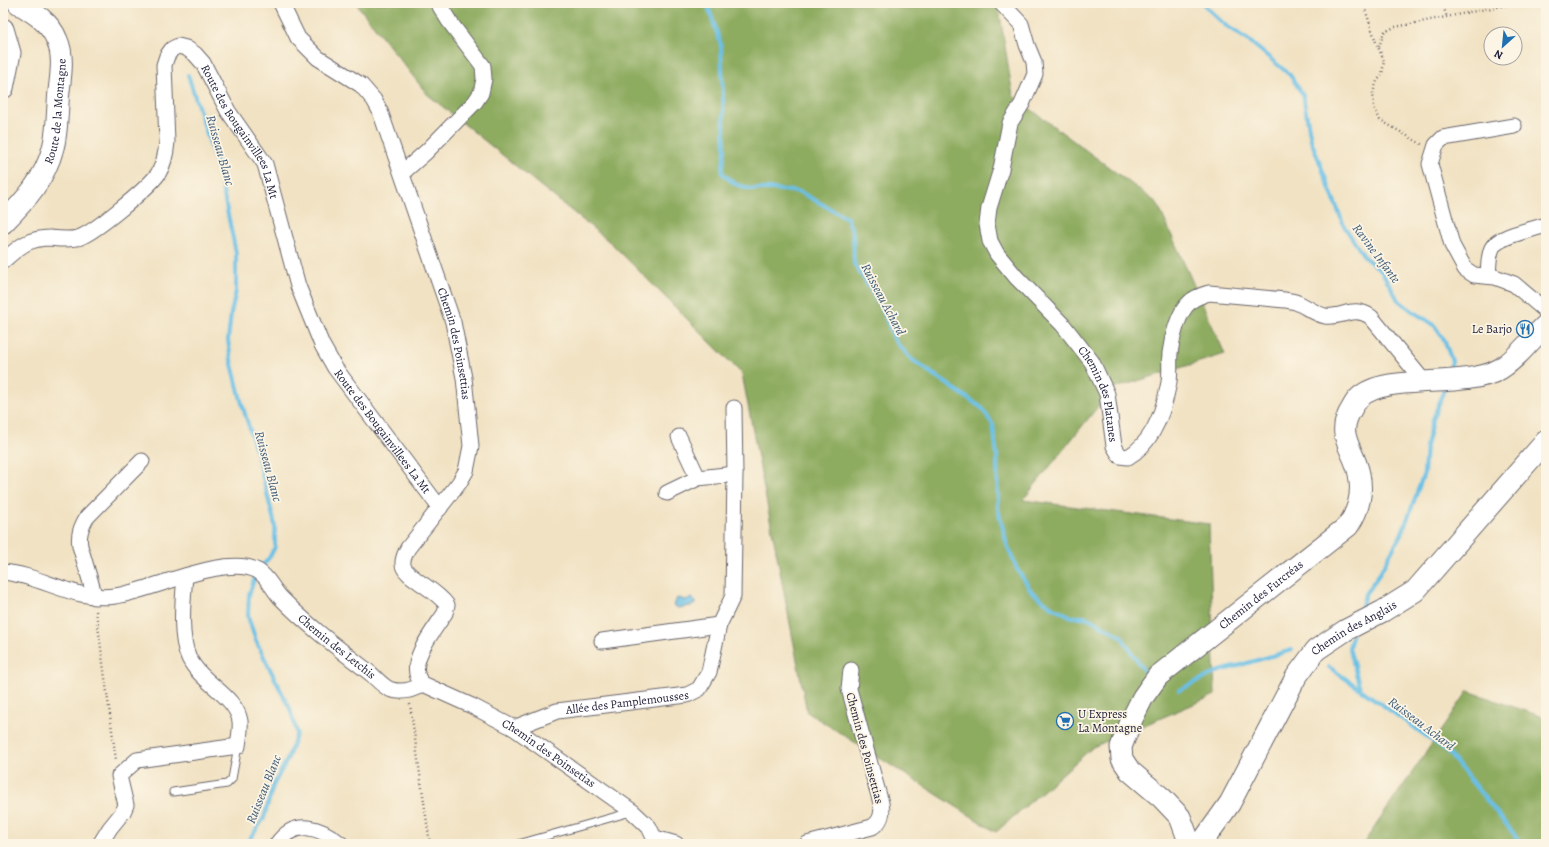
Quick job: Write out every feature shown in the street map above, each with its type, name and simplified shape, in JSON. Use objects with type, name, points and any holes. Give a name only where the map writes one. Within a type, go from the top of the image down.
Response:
[{"type":"street","name":"Route de la Montagne","points":[[3,223],[26,200],[40,180],[48,163],[53,147],[61,70],[61,55],[58,40],[49,26],[34,13],[18,3]]},
{"type":"street","name":"Chemin des Poinsettias","points":[[281,3],[298,38],[308,49],[318,58],[361,85],[374,100],[385,123],[453,322],[464,378],[471,446],[470,459],[466,471],[459,483],[408,548],[403,560],[403,568],[408,576],[439,596],[447,606],[445,613],[419,654],[416,670],[418,678],[417,688]]},
{"type":"street","points":[[402,173],[426,152],[475,102],[481,93],[484,79],[483,66],[449,21],[438,3]]},
{"type":"street","name":"Chemin des Platanes","points":[[1001,3],[1022,24],[1027,45],[1034,62],[1035,74],[1022,104],[1010,123],[1001,169],[989,208],[986,224],[990,241],[997,254],[1016,277],[1063,326],[1092,362],[1107,394],[1114,446],[1120,456],[1128,457],[1144,444],[1157,422],[1169,386],[1170,352],[1182,311],[1189,302],[1209,293],[1291,301],[1326,316],[1352,312],[1365,313],[1371,316],[1443,381]]},
{"type":"street","points":[[3,29],[10,53],[3,88]]},
{"type":"street","name":"Route des Bougainvillees La Mt","points":[[3,261],[24,244],[50,238],[68,240],[92,231],[151,183],[163,164],[168,142],[164,65],[167,56],[172,49],[178,46],[186,48],[196,54],[203,63],[228,111],[265,164],[298,286],[322,345],[335,368],[440,508]]},
{"type":"street","points":[[1514,126],[1443,138],[1436,145],[1430,164],[1452,245],[1465,269],[1474,275],[1495,277],[1514,284],[1546,311]]},
{"type":"street","points":[[1488,276],[1489,257],[1493,247],[1498,242],[1546,225]]},
{"type":"street","name":"Chemin des Furcréas","points":[[1190,844],[1180,817],[1162,798],[1130,771],[1122,759],[1121,746],[1142,698],[1158,676],[1348,526],[1355,516],[1359,504],[1360,489],[1359,472],[1351,454],[1344,430],[1346,420],[1359,398],[1372,390],[1390,385],[1478,377],[1500,369],[1517,355],[1546,325]]},
{"type":"street","name":"Allée des Pamplemousses","points":[[514,728],[557,711],[687,695],[698,689],[709,672],[719,625],[733,596],[735,474],[734,408]]},
{"type":"street","points":[[679,437],[698,478]]},
{"type":"street","name":"Chemin des Anglais","points":[[1201,844],[1230,803],[1296,677],[1316,650],[1346,630],[1383,611],[1415,591],[1546,441]]},
{"type":"street","points":[[95,597],[80,546],[79,536],[82,525],[87,517],[142,461]]},
{"type":"street","points":[[667,493],[698,478],[735,474]]},
{"type":"street","name":"Chemin des Letchis","points":[[3,572],[20,575],[95,597],[114,596],[149,588],[221,566],[258,571],[279,596],[320,635],[391,690],[417,688]]},
{"type":"street","points":[[100,844],[110,828],[124,812],[126,805],[119,776],[137,760],[238,746],[240,724],[234,706],[195,669],[188,657],[184,636],[183,609],[185,576]]},
{"type":"street","points":[[602,641],[719,625]]},
{"type":"street","name":"Chemin des Poinsettias","points":[[807,844],[872,827],[877,824],[882,814],[881,803],[849,689],[852,670]]},
{"type":"street","name":"Chemin des Poinsetias","points":[[417,688],[472,706],[514,728],[634,812],[649,827],[656,841]]},
{"type":"street","points":[[277,844],[283,835],[294,829],[304,827],[316,830],[332,837],[341,844]]},
{"type":"street","points":[[656,841],[676,844]]},
{"type":"lane","points":[[173,792],[227,784],[232,778],[238,746]]},
{"type":"lane","points":[[518,844],[634,812]]},
{"type":"path","points":[[1363,3],[1378,48],[1384,61],[1382,75],[1377,81],[1373,92],[1374,107],[1380,120],[1406,134],[1433,152]]},
{"type":"path","points":[[1442,3],[1447,17]]},
{"type":"path","points":[[1378,48],[1384,32],[1395,27],[1517,3]]},
{"type":"path","points":[[95,597],[119,776]]},
{"type":"path","points":[[417,688],[409,699],[430,844]]},
{"type":"green space","points":[[357,3],[998,3],[1013,96],[1157,203],[1225,354],[1112,389],[1023,500],[1209,524],[1215,695],[1093,747],[996,832],[807,712],[742,374],[611,243],[427,94]]},
{"type":"green space","points":[[1468,691],[1546,718],[1546,844],[1363,844]]},
{"type":"water","points":[[677,598],[686,600],[692,598],[696,604],[677,608],[674,605]]},
{"type":"waterway","name":"Ruisseau Achard","points":[[707,3],[721,45],[725,150],[722,173],[735,184],[750,189],[772,189],[800,192],[847,218],[853,233],[854,264],[883,311],[895,341],[911,359],[982,408],[993,425],[997,456],[998,509],[1007,545],[1017,569],[1032,592],[1052,607],[1072,617],[1086,617],[1121,636],[1148,677]]},
{"type":"waterway","name":"Ravine Infante","points":[[1204,3],[1207,8],[1225,25],[1248,40],[1290,75],[1303,95],[1311,140],[1344,226],[1365,258],[1381,270],[1398,300],[1434,325],[1444,340],[1452,361],[1448,375]]},
{"type":"waterway","name":"Ruisseau Blanc","points":[[188,75],[219,172],[236,253],[236,291],[231,313],[228,340],[231,360],[242,404],[256,450],[275,525],[275,547],[269,558],[260,568]]},
{"type":"waterway","name":"Ravine Infante","points":[[1359,616],[1365,594],[1378,576],[1401,535],[1409,515],[1424,473],[1426,446],[1432,422],[1445,387]]},
{"type":"waterway","name":"Ruisseau Blanc","points":[[248,844],[264,818],[273,786],[287,760],[297,733],[290,709],[256,641],[248,617],[249,595],[256,574]]},
{"type":"waterway","name":"Ravine Infante","points":[[1352,636],[1349,648],[1360,688]]},
{"type":"waterway","name":"Ruisseau Achard","points":[[1179,690],[1217,672],[1292,650]]},
{"type":"waterway","name":"Ruisseau Achard","points":[[1329,667],[1446,750],[1522,844]]},
{"type":"place","name":"Le Barjo","points":[[1525,329]]},
{"type":"place","name":"U Express La Montagne","points":[[1065,721]]}]
